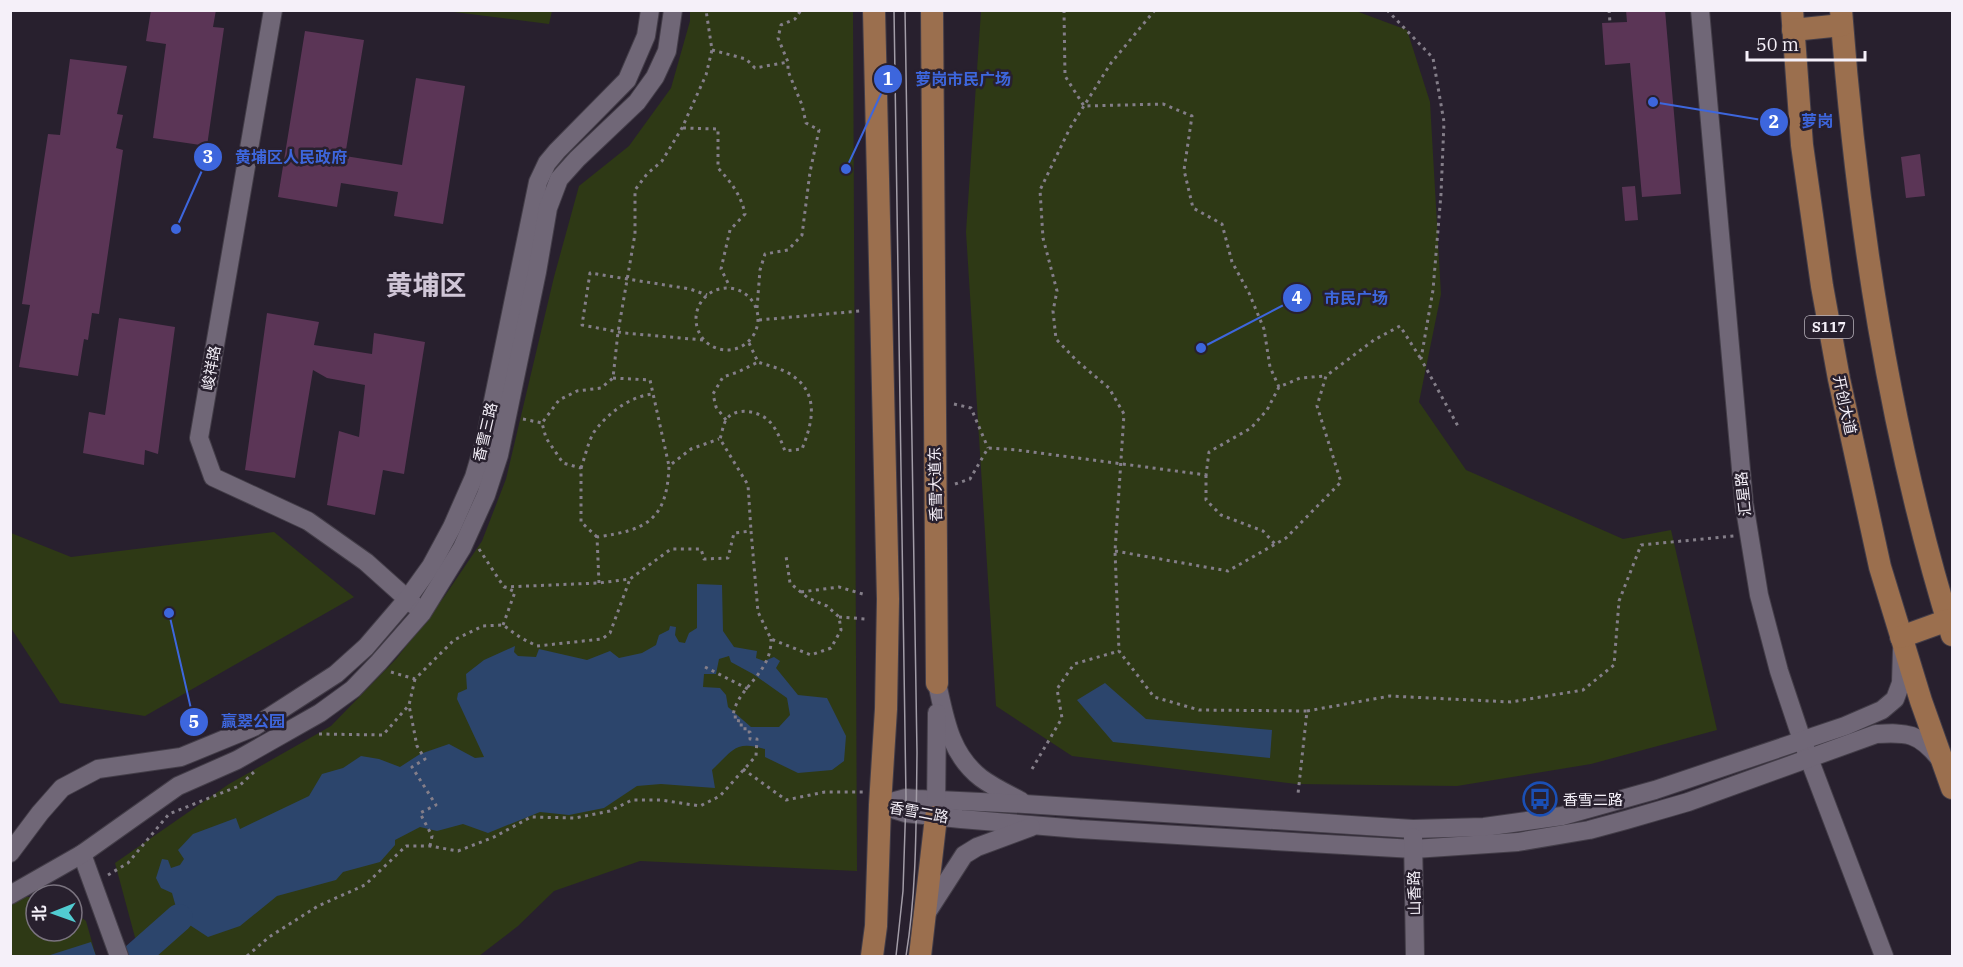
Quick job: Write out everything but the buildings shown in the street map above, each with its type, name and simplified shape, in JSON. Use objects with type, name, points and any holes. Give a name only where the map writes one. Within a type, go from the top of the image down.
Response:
[{"type":"main road","points":[[872,957],[876,926],[872,799],[886,709],[888,598],[874,10]]},
{"type":"main road","name":"香雪大道东","points":[[932,10],[937,683]]},
{"type":"main road","points":[[1792,20],[1842,18],[1860,201],[1883,352],[1897,424],[1950,628],[1901,640]]},
{"type":"main road","name":"开创大道","points":[[1792,20],[1802,145],[1824,298],[1839,380],[1880,567],[1901,640],[1948,763],[1953,788]]},
{"type":"main road","name":"香雪大道东","points":[[920,957],[936,808]]},
{"type":"street","name":"峻祥路","points":[[273,10],[199,438],[213,477],[308,521],[366,562],[422,613]]},
{"type":"street","name":"香雪三路","points":[[10,853],[62,788],[98,768],[181,757],[254,726],[336,674],[366,647],[408,598],[431,566],[452,527],[474,477],[485,440],[538,182],[547,163],[557,151],[627,80],[646,36],[650,10]]},
{"type":"street","name":"香雪三路","points":[[10,895],[82,854],[178,786],[237,760],[320,713],[352,689],[422,613],[462,548],[486,495],[499,455],[548,208],[559,179],[637,102],[655,77],[667,51],[673,10]]},
{"type":"street","name":"汇星路","points":[[1700,10],[1748,535],[1767,628],[1779,671],[1808,757],[1884,957]]},
{"type":"street","name":"香雪二路","points":[[872,799],[906,813],[936,808],[1025,804],[1413,829],[1484,827],[1562,816],[1655,790],[1845,726],[1882,710],[1895,699],[1901,683],[1901,640]]},
{"type":"street","points":[[937,683],[948,730],[961,758],[981,779],[1025,804]]},
{"type":"street","name":"香雪大道东","points":[[936,808],[937,683]]},
{"type":"street","name":"香雪二路","points":[[936,808],[1037,825],[1414,849],[1518,842],[1589,830],[1688,801],[1876,734],[1905,733],[1918,737],[1948,763]]},
{"type":"street","points":[[925,915],[964,855],[990,841],[1037,825]]},
{"type":"street","name":"山香路","points":[[1413,829],[1415,957]]},
{"type":"street","points":[[82,854],[118,957]]},
{"type":"path","points":[[613,378],[626,278],[635,234],[635,190],[647,174],[662,161],[682,128],[705,75],[712,50],[706,10]]},
{"type":"path","points":[[757,308],[751,298],[741,290],[729,287],[718,289],[707,295],[699,304],[696,315],[697,328],[703,340],[713,348],[726,351],[738,349],[749,343],[756,332],[759,320],[757,308],[760,270],[765,254],[788,250],[802,235],[819,130],[806,123],[802,105],[788,71],[788,62],[778,38],[781,25],[795,20],[801,10]]},
{"type":"path","points":[[1064,10],[1065,76],[1084,106]]},
{"type":"path","points":[[1155,10],[1111,63],[1070,128],[1040,190],[1043,238],[1057,291],[1053,311],[1056,339],[1077,361],[1109,388],[1124,414],[1115,551],[1119,651],[1154,697],[1199,710],[1307,711],[1390,696],[1511,702],[1583,690],[1614,665],[1619,601],[1641,545],[1748,535]]},
{"type":"path","points":[[1387,10],[1433,58],[1444,122],[1433,290],[1421,359]]},
{"type":"path","points":[[1609,10],[1610,23]]},
{"type":"path","points":[[712,50],[746,59],[755,69],[788,62]]},
{"type":"path","points":[[1084,106],[1163,104],[1192,117],[1184,170],[1193,208],[1222,224],[1232,262],[1249,293],[1264,329],[1270,367],[1279,387]]},
{"type":"path","points":[[682,128],[717,129],[718,168],[732,184],[742,201],[745,214],[730,230],[721,269],[729,287]]},
{"type":"path","points":[[703,340],[618,332],[582,325],[590,273],[707,295]]},
{"type":"path","points":[[759,320],[860,311]]},
{"type":"path","points":[[1275,544],[1263,531],[1221,515],[1206,500],[1206,475],[1209,452],[1251,428],[1267,410],[1279,387],[1300,378],[1326,376],[1374,339],[1400,326],[1459,428]]},
{"type":"path","points":[[247,957],[269,937],[318,906],[365,885],[406,846],[430,846],[458,851],[494,837],[531,817],[575,818],[610,811],[632,800],[661,800],[700,806],[720,796],[756,756],[757,740],[750,739],[750,732],[745,732],[745,725],[738,725],[739,717],[733,717],[734,706],[759,675],[771,652],[771,639],[758,612],[748,485],[720,439],[726,420],[734,413],[746,411],[758,414],[769,421],[785,451],[802,449],[812,425],[812,402],[801,383],[792,375],[758,362],[749,343]]},
{"type":"path","points":[[726,420],[716,407],[713,394],[723,377],[758,362]]},
{"type":"path","points":[[1115,551],[1228,571],[1286,538],[1341,482],[1317,406],[1326,376]]},
{"type":"path","points":[[542,423],[559,400],[577,391],[601,388],[613,378],[650,380],[669,466],[668,488],[661,511],[645,523],[625,533],[597,537]]},
{"type":"path","points":[[599,583],[597,537],[580,522],[581,468],[593,434],[615,410],[640,396],[652,394]]},
{"type":"path","points":[[951,404],[971,408],[988,448]]},
{"type":"path","points":[[517,418],[542,423]]},
{"type":"path","points":[[542,423],[546,438],[563,463],[581,468]]},
{"type":"path","points":[[669,466],[691,449],[720,439]]},
{"type":"path","points":[[988,448],[1206,475]]},
{"type":"path","points":[[952,486],[970,479],[988,448]]},
{"type":"path","points":[[504,587],[599,583],[630,579],[671,549],[701,549],[704,559],[728,558],[734,533],[752,531]]},
{"type":"path","points":[[475,543],[504,587],[515,592],[503,625]]},
{"type":"path","points":[[786,556],[790,583],[801,592],[827,606],[839,617],[866,619]]},
{"type":"path","points":[[430,846],[432,836],[420,813],[436,805],[412,767],[425,759],[417,746],[409,705],[415,679],[454,640],[483,626],[503,625],[537,646],[602,639],[610,633],[630,579]]},
{"type":"path","points":[[801,592],[839,587],[866,595]]},
{"type":"path","points":[[771,639],[811,655],[831,648],[841,630],[839,617]]},
{"type":"path","points":[[1032,769],[1062,718],[1057,689],[1074,664],[1119,651]]},
{"type":"path","points":[[705,667],[748,689]]},
{"type":"path","points":[[381,669],[415,679]]},
{"type":"path","points":[[317,734],[383,735],[409,705]]},
{"type":"path","points":[[1298,794],[1307,711]]},
{"type":"path","points":[[108,875],[128,863],[169,814],[239,786],[261,765]]},
{"type":"path","points":[[744,770],[786,800],[825,792],[872,799]]},
{"type":"green space","points":[[446,11],[552,11],[549,24]]},
{"type":"green space","points":[[690,11],[853,11],[857,871],[640,861],[554,891],[518,926],[479,956],[140,956],[115,863],[229,784],[331,726],[396,659],[444,597],[482,541],[506,479],[554,277],[579,186],[629,146],[671,88],[690,21]]},
{"type":"green space","points":[[981,11],[1356,11],[1407,30],[1430,102],[1441,294],[1419,402],[1466,470],[1623,539],[1671,530],[1717,730],[1591,764],[1457,786],[1296,784],[1072,756],[996,706],[966,232]]},
{"type":"green space","points":[[274,532],[354,597],[145,716],[60,703],[11,628],[11,533],[71,557]]},
{"type":"green space","points":[[19,897],[24,897],[24,943],[84,943],[84,920],[96,956],[11,956],[11,904]]},
{"type":"water","points":[[697,584],[722,585],[723,631],[734,647],[757,651],[756,658],[764,661],[774,657],[780,661],[776,668],[798,695],[827,698],[846,736],[844,761],[832,770],[798,773],[765,757],[765,749],[741,746],[730,752],[712,770],[715,788],[661,784],[637,786],[604,808],[569,815],[540,812],[488,833],[463,824],[437,831],[420,827],[395,840],[395,845],[380,862],[343,872],[336,880],[277,896],[240,926],[208,937],[179,918],[172,893],[161,888],[156,878],[162,859],[168,860],[171,868],[180,865],[184,859],[178,850],[193,834],[236,818],[240,829],[309,796],[322,774],[343,768],[361,756],[379,759],[400,767],[420,754],[449,744],[475,758],[484,757],[457,699],[458,693],[467,689],[466,674],[484,660],[515,646],[514,652],[518,656],[536,657],[539,649],[587,660],[610,651],[619,658],[642,653],[656,645],[659,635],[669,630],[670,626],[676,627],[675,635],[679,642],[685,643],[689,633],[697,628]],"holes":[[[729,656],[731,662],[753,674],[787,698],[790,715],[779,727],[751,727],[728,707],[726,695],[720,688],[703,687],[704,674],[716,674],[719,659]]]},
{"type":"water","points":[[1105,683],[1146,719],[1272,730],[1270,758],[1113,742],[1077,700]]},
{"type":"water","points":[[91,942],[96,956],[47,956]]},
{"type":"waterway","points":[[136,956],[179,918]]},
{"type":"tram line","points":[[894,10],[906,798],[903,891],[896,956]]},
{"type":"tram line","points":[[905,10],[917,753],[914,880],[906,956]]},
{"type":"place","name":"萝岗","points":[[1653,102]]},
{"type":"place","name":"萝岗市民广场","points":[[846,169]]},
{"type":"place","name":"黄埔区人民政府","points":[[176,229]]},
{"type":"place","name":"市民广场","points":[[1201,348]]},
{"type":"place","name":"赢翠公园","points":[[169,613]]},
{"type":"place","name":"香雪二路","points":[[1540,799]]},
{"type":"district","name":"黄埔区","points":[[426,284]]}]
